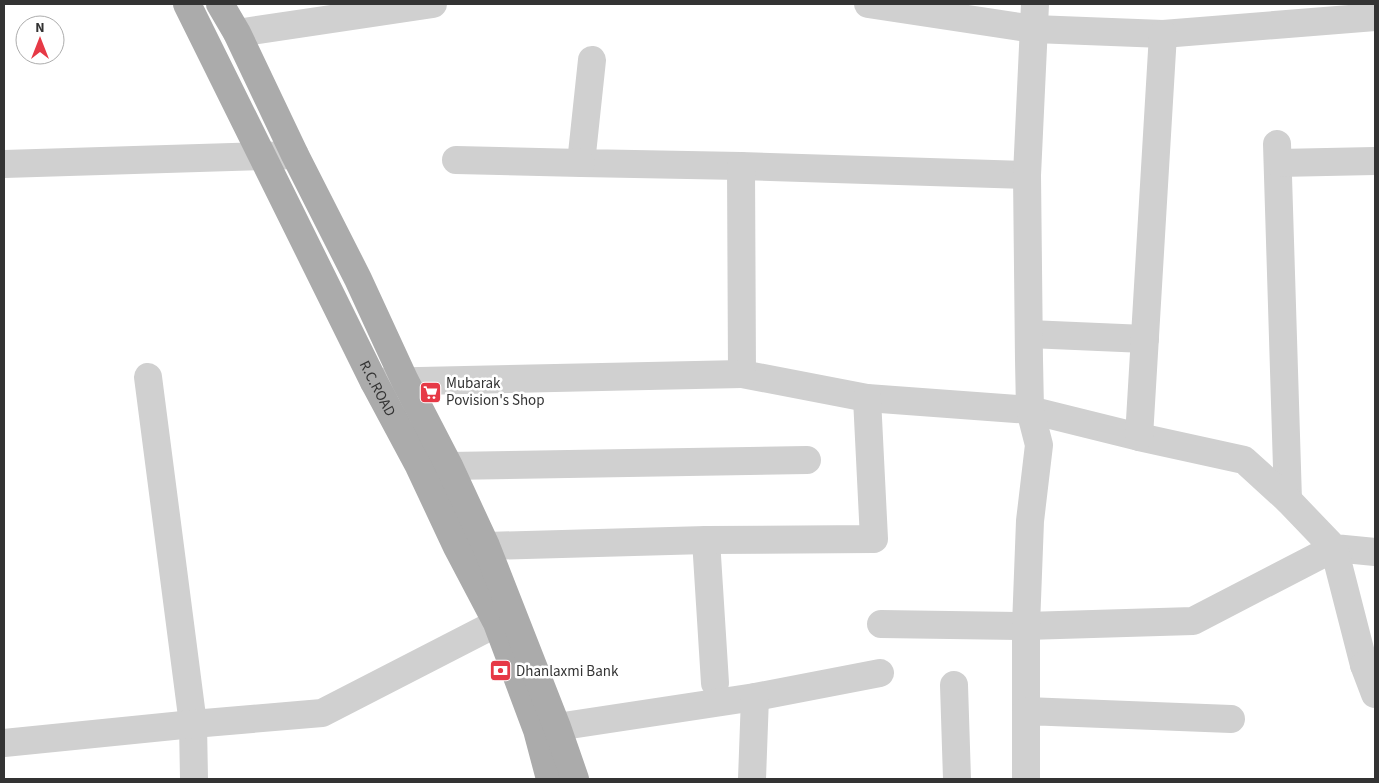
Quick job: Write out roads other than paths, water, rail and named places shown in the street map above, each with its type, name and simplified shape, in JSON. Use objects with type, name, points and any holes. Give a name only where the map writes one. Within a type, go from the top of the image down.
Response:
[{"type":"main road","name":"R.C.ROAD","points":[[187,4],[374,382],[419,466],[457,547],[497,623],[537,730],[550,779]]},
{"type":"main road","name":"R.C.ROAD","points":[[220,4],[237,33],[295,155],[358,279],[405,381],[449,466],[486,546],[557,726],[575,779]]},
{"type":"street","points":[[237,33],[433,4]]},
{"type":"street","points":[[868,4],[1034,17],[1163,34],[1375,17]]},
{"type":"street","points":[[1026,779],[1026,626],[1030,521],[1039,446],[1030,410],[1029,334],[1028,175],[1034,17]]},
{"type":"street","points":[[1139,437],[1163,34]]},
{"type":"street","points":[[581,163],[592,60]]},
{"type":"street","points":[[1288,500],[1277,154],[1375,161]]},
{"type":"street","points":[[4,164],[295,155]]},
{"type":"street","points":[[456,160],[1028,175]]},
{"type":"street","points":[[741,166],[742,374]]},
{"type":"street","points":[[1029,334],[1145,339]]},
{"type":"street","points":[[374,382],[742,374],[867,398],[1030,410],[1244,460],[1288,500],[1334,548],[1370,666],[1375,694]]},
{"type":"street","points":[[148,378],[193,724],[194,779]]},
{"type":"street","points":[[486,546],[706,540],[874,539],[867,398]]},
{"type":"street","points":[[449,466],[807,460]]},
{"type":"street","points":[[706,540],[715,683]]},
{"type":"street","points":[[882,624],[1026,626],[1193,621],[1334,548],[1375,552]]},
{"type":"street","points":[[4,743],[322,713],[497,623]]},
{"type":"street","points":[[557,726],[755,697],[880,673]]},
{"type":"street","points":[[954,685],[957,779]]},
{"type":"street","points":[[752,779],[755,697]]},
{"type":"street","points":[[1026,711],[1231,719]]},
{"type":"place","name":"Mubarak Povision's Shop","points":[[430,392]]},
{"type":"place","name":"Dhanlaxmi Bank","points":[[500,671]]}]
